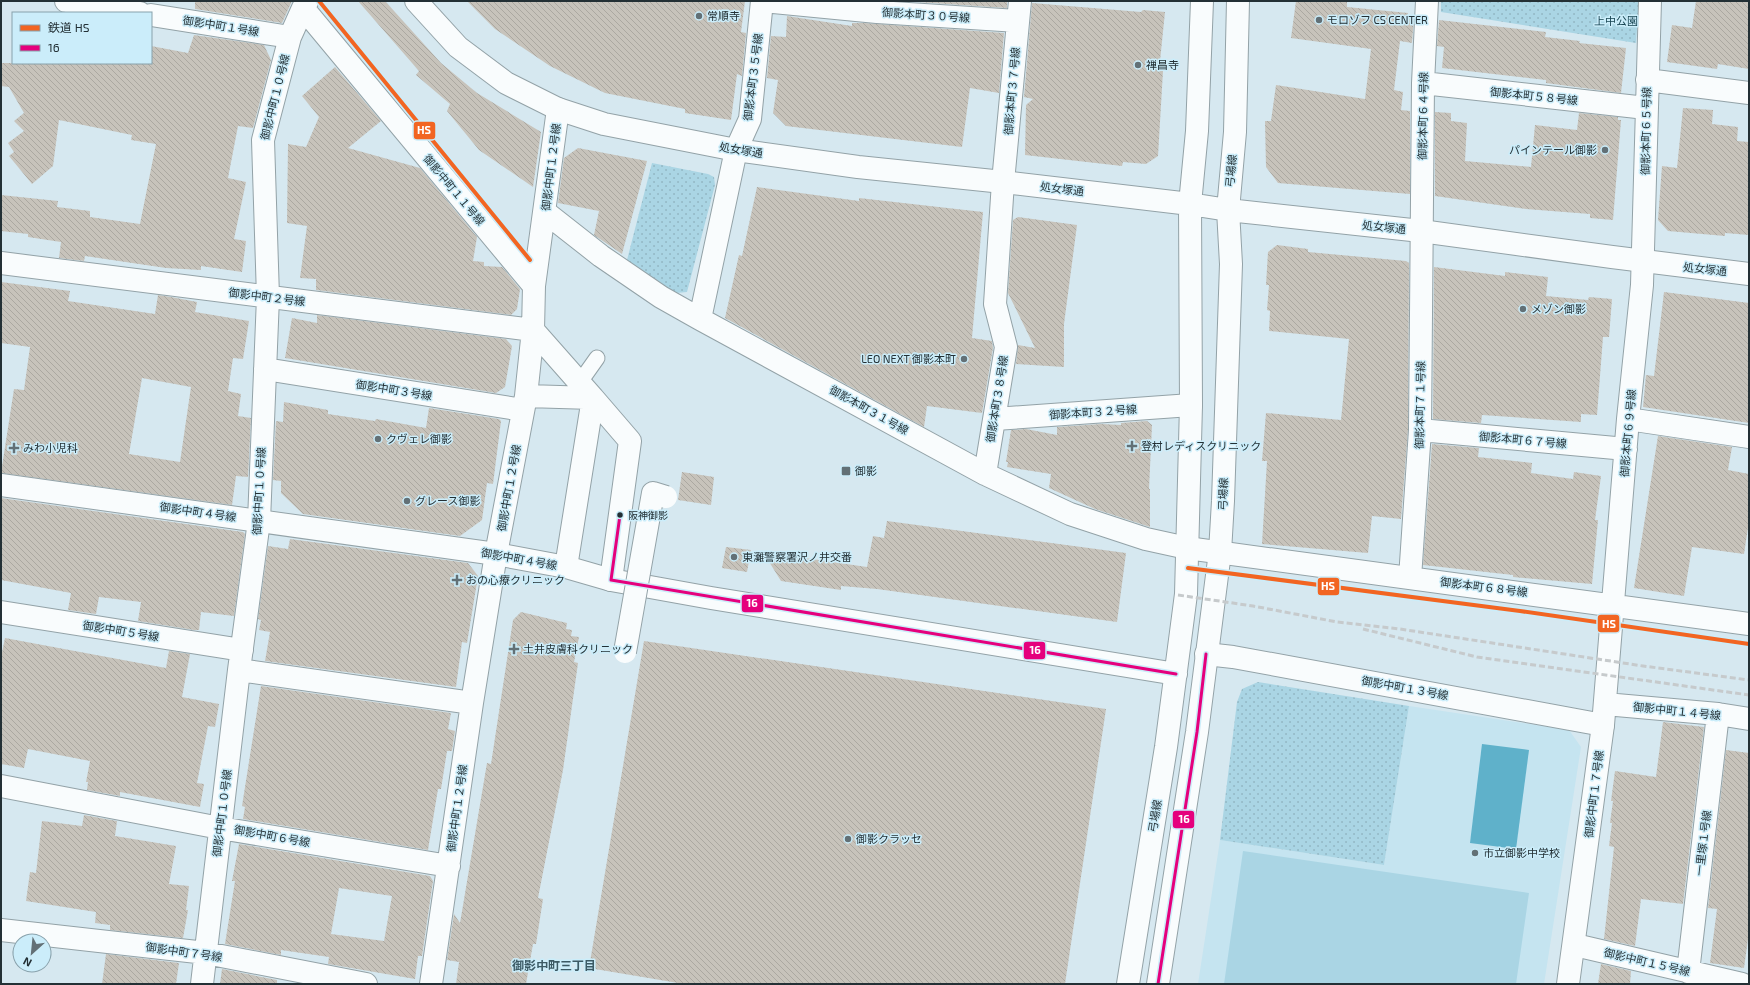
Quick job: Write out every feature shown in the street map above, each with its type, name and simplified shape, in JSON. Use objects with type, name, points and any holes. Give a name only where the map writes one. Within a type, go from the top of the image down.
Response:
[{"type":"street","points":[[66,1],[134,12]]},
{"type":"street","name":"処女塚通","points":[[416,1],[458,47],[506,83],[558,109],[604,124],[736,150],[858,167],[1003,182],[1190,204],[1228,210],[1421,231],[1749,274]]},
{"type":"street","name":"御影本町３０号線","points":[[762,1],[1019,11]]},
{"type":"street","name":"御影本町３５号線","points":[[700,319],[736,150],[750,120],[762,1]]},
{"type":"street","name":"弓場線","points":[[1128,984],[1166,748],[1186,594],[1191,405],[1190,204],[1197,131],[1202,1]]},
{"type":"street","name":"弓場線","points":[[1158,984],[1197,732],[1220,552],[1231,264],[1228,210],[1235,132],[1238,1]]},
{"type":"street","name":"御影本町６４号線","points":[[1421,231],[1423,83],[1427,1]]},
{"type":"street","name":"御影本町６５号線","points":[[1643,261],[1650,1]]},
{"type":"street","name":"御影中町１０号線","points":[[202,984],[240,660],[259,521],[268,297],[263,140],[290,37],[302,4]]},
{"type":"street","name":"御影中町１１号線","points":[[302,4],[534,286]]},
{"type":"street","name":"御影本町３７号線","points":[[1003,182],[1019,11]]},
{"type":"street","name":"御影中町１号線","points":[[152,15],[290,37]]},
{"type":"street","points":[[1647,80],[1749,93]]},
{"type":"street","name":"御影本町５８号線","points":[[1423,83],[1646,108]]},
{"type":"street","name":"御影中町１２号線","points":[[431,984],[472,703],[496,554],[524,403],[533,330],[534,286],[558,109]]},
{"type":"street","name":"御影本町３８号線","points":[[985,474],[1006,347],[995,304],[1003,182]]},
{"type":"street","name":"御影本町３１号線","points":[[545,212],[601,256],[644,293],[700,319],[985,474],[1070,514],[1146,539],[1187,548],[1220,552]]},
{"type":"street","name":"御影本町７１号線","points":[[1410,578],[1420,430],[1421,231]]},
{"type":"street","name":"御影本町６９号線","points":[[1614,604],[1628,419],[1643,261]]},
{"type":"street","name":"御影中町２号線","points":[[1,263],[533,330]]},
{"type":"street","points":[[533,330],[630,441],[611,580]]},
{"type":"street","name":"御影中町３号線","points":[[265,369],[524,403],[586,390]]},
{"type":"street","points":[[566,567],[586,390]]},
{"type":"street","name":"御影本町３２号線","points":[[995,418],[1191,405]]},
{"type":"street","points":[[1628,419],[1749,437]]},
{"type":"street","name":"御影本町６７号線","points":[[1420,430],[1626,449]]},
{"type":"street","name":"御影中町４号線","points":[[1,485],[496,554],[566,567],[611,580],[1176,674]]},
{"type":"street","points":[[625,652],[653,493],[666,497]]},
{"type":"street","name":"御影本町６８号線","points":[[1220,552],[1614,604],[1749,624]]},
{"type":"street","name":"御影中町１７号線","points":[[1568,984],[1575,945],[1604,714],[1614,604]]},
{"type":"street","name":"御影中町５号線","points":[[1,612],[240,660],[472,703]]},
{"type":"street","points":[[1176,674],[1206,654]]},
{"type":"street","name":"御影中町１３号線","points":[[1206,654],[1234,657],[1604,714]]},
{"type":"street","name":"御影中町１４号線","points":[[1604,714],[1718,714],[1749,720]]},
{"type":"street","name":"一里塚１号線","points":[[1688,972],[1718,714]]},
{"type":"street","name":"御影中町６号線","points":[[1,786],[220,828],[449,866]]},
{"type":"street","name":"御影中町７号線","points":[[1,930],[206,953],[366,984]]},
{"type":"street","name":"御影中町１５号線","points":[[1575,945],[1742,984]]},
{"type":"lane","points":[[586,390],[597,358]]},
{"type":"shaded area","name":"市立御影中学校","points":[[1409,706],[1569,730],[1581,747],[1544,984],[1198,984],[1220,840],[1384,865]]},
{"type":"green space","name":"上中公園","points":[[1441,1],[1639,1],[1636,43],[1441,12]]},
{"type":"green space","points":[[652,163],[708,174],[714,177],[715,185],[687,292],[676,293],[627,260]]},
{"type":"green space","points":[[1258,682],[1409,706],[1384,865],[1220,840],[1237,702],[1242,689]]},
{"type":"green space","points":[[1243,851],[1529,893],[1516,984],[1224,984]]},
{"type":"water","points":[[1482,744],[1529,750],[1516,849],[1470,843]]},
{"type":"building","points":[[195,1],[292,1],[282,23],[195,9]]},
{"type":"building","points":[[358,1],[385,1],[441,63],[477,93],[541,132],[533,187],[479,150],[447,111],[450,104],[416,75],[419,71]]},
{"type":"building","points":[[467,1],[745,1],[741,32],[746,33],[742,76],[737,74],[731,120],[685,113],[685,109],[605,93],[550,66],[495,29]]},
{"type":"building","points":[[901,1],[1007,1],[1007,8]]},
{"type":"building","points":[[1296,1],[1347,1],[1347,7],[1408,13],[1407,17],[1414,17],[1412,43],[1400,41],[1394,90],[1403,92],[1401,110],[1410,111],[1410,194],[1278,183],[1266,167],[1265,121],[1271,121],[1276,85],[1365,99],[1371,49],[1291,38]]},
{"type":"building","points":[[1696,1],[1749,1],[1749,69],[1718,64],[1717,69],[1667,62],[1672,25],[1692,28]]},
{"type":"building","points":[[1032,3],[1141,12],[1143,10],[1165,12],[1159,71],[1163,71],[1158,156],[1146,164],[1123,162],[1122,166],[1025,155],[1026,105],[1033,99],[1024,97]]},
{"type":"building","points":[[787,16],[852,26],[852,23],[864,23],[1004,33],[999,93],[970,88],[962,147],[786,126],[773,113],[778,80],[767,78],[771,36],[786,37]]},
{"type":"building","points":[[1439,20],[1546,32],[1545,37],[1580,41],[1579,43],[1626,48],[1621,93],[1546,83],[1546,80],[1442,68],[1444,47],[1437,46]]},
{"type":"building","points":[[194,35],[264,45],[271,60],[253,128],[238,126],[228,178],[246,182],[234,239],[246,241],[242,272],[201,266],[201,270],[166,268],[85,256],[84,261],[59,258],[61,242],[28,237],[28,234],[1,231],[1,195],[58,201],[57,207],[90,211],[90,217],[140,224],[156,144],[131,140],[132,135],[59,120],[53,166],[32,184],[9,156],[14,152],[8,143],[24,131],[14,121],[24,113],[9,87],[1,86],[1,63],[152,64],[152,46],[188,53]]},
{"type":"building","points":[[335,67],[381,121],[348,148],[420,168],[477,237],[473,261],[484,262],[484,266],[502,267],[520,289],[517,309],[511,315],[316,290],[316,279],[300,278],[307,226],[287,223],[288,144],[306,147],[319,117],[302,96]]},
{"type":"building","points":[[1683,108],[1713,110],[1712,124],[1738,127],[1737,141],[1749,142],[1749,235],[1725,233],[1725,236],[1668,231],[1658,220],[1662,166],[1677,168]]},
{"type":"building","points":[[1435,112],[1451,113],[1451,121],[1467,123],[1465,161],[1531,167],[1535,125],[1577,130],[1579,113],[1618,117],[1618,120],[1621,120],[1613,220],[1590,218],[1590,214],[1526,209],[1435,196]]},
{"type":"building","points":[[578,148],[647,161],[622,254],[594,235],[599,211],[558,203],[564,158]]},
{"type":"building","points":[[757,187],[859,201],[859,198],[983,212],[972,338],[992,341],[993,348],[982,413],[927,406],[924,427],[725,318],[739,255],[742,256]]},
{"type":"building","points":[[1018,217],[1077,225],[1064,324],[1064,367],[1016,364],[1018,345],[1035,348],[1008,293],[1013,220]]},
{"type":"building","points":[[1277,245],[1308,249],[1308,252],[1406,261],[1409,263],[1408,430],[1401,519],[1372,516],[1368,553],[1262,544],[1267,461],[1262,461],[1266,413],[1341,420],[1349,339],[1269,331],[1270,311],[1267,310],[1269,285],[1266,285],[1268,252]]},
{"type":"building","points":[[1434,267],[1505,276],[1505,272],[1548,277],[1546,296],[1588,300],[1589,297],[1612,299],[1609,337],[1603,337],[1597,415],[1581,414],[1581,422],[1482,415],[1481,423],[1433,419]]},
{"type":"building","points":[[1,282],[70,291],[68,301],[155,314],[158,295],[171,297],[197,302],[195,312],[249,321],[243,359],[233,358],[228,391],[241,394],[238,416],[251,418],[248,477],[236,476],[232,505],[1,473],[14,389],[24,390],[30,347],[1,343]],"holes":[[[142,378],[191,387],[180,462],[129,454]]]},
{"type":"building","points":[[1664,292],[1749,303],[1749,423],[1643,407],[1646,375],[1654,376]]},
{"type":"building","points":[[317,315],[506,339],[512,346],[505,387],[496,393],[285,358],[292,318],[317,323]]},
{"type":"building","points":[[284,402],[328,410],[328,414],[375,421],[376,419],[426,428],[429,408],[499,419],[501,421],[493,484],[487,483],[482,520],[460,536],[303,514],[281,493],[281,481],[273,480],[276,421],[283,422]]},
{"type":"building","points":[[1147,421],[1152,425],[1149,489],[1150,527],[1095,509],[1049,488],[1051,474],[1007,467],[1008,462],[1006,462],[1011,430],[1026,429],[1057,435],[1057,427],[1101,424],[1121,425],[1121,423]]},
{"type":"building","points":[[1658,436],[1732,447],[1728,470],[1749,474],[1749,521],[1744,554],[1692,547],[1684,596],[1634,588]]},
{"type":"building","points":[[1432,444],[1479,448],[1478,457],[1532,463],[1531,473],[1573,479],[1574,472],[1601,476],[1595,520],[1598,520],[1592,584],[1513,577],[1513,575],[1423,565]]},
{"type":"building","points":[[682,472],[714,477],[711,505],[678,500]]},
{"type":"building","points":[[1,498],[243,532],[245,534],[234,616],[201,612],[199,630],[194,630],[138,621],[141,602],[99,597],[96,614],[68,610],[71,593],[1,580]]},
{"type":"building","points":[[887,521],[1126,553],[1117,622],[877,589],[841,586],[841,590],[781,581],[763,552],[867,567],[873,536],[884,538]]},
{"type":"building","points":[[290,539],[468,563],[478,576],[467,643],[462,642],[456,687],[265,661],[270,632],[259,630],[261,620],[258,619],[268,546],[288,549]]},
{"type":"building","points":[[726,547],[751,550],[747,572],[722,568]]},
{"type":"building","points":[[521,612],[567,623],[566,629],[572,630],[571,636],[579,637],[574,662],[578,663],[563,770],[538,898],[543,899],[536,944],[533,944],[526,984],[456,984],[459,962],[447,960],[454,914],[460,923],[487,763],[491,764],[513,620]]},
{"type":"building","points":[[5,638],[166,668],[169,651],[190,654],[182,697],[219,704],[215,727],[208,726],[197,783],[204,784],[200,807],[120,792],[120,796],[87,790],[88,782],[86,782],[90,761],[28,749],[24,768],[1,764],[1,657]]},
{"type":"building","name":"御影クラッセ","points":[[644,641],[1106,709],[1065,984],[684,984],[589,968]]},
{"type":"building","points":[[261,686],[451,713],[448,729],[455,731],[452,751],[447,751],[441,789],[438,789],[428,850],[243,819],[245,807],[242,806]]},
{"type":"building","points":[[1663,722],[1704,727],[1683,904],[1641,899],[1635,946],[1604,939],[1614,847],[1609,846],[1613,801],[1611,801],[1615,771],[1656,777]]},
{"type":"building","points":[[1726,750],[1749,753],[1749,932],[1744,968],[1710,963],[1717,909],[1708,908]]},
{"type":"building","points":[[84,815],[117,821],[115,836],[176,846],[169,884],[189,886],[186,910],[188,910],[183,938],[110,930],[110,925],[95,923],[96,912],[26,901],[30,872],[36,873],[42,821],[82,826]]},
{"type":"building","points":[[239,844],[430,876],[433,881],[422,956],[418,956],[415,979],[328,964],[329,957],[281,950],[281,955],[225,944],[235,881],[232,881]],"holes":[[[339,888],[392,896],[384,941],[331,934]]]},
{"type":"building","points":[[106,954],[179,963],[176,984],[102,984]]},
{"type":"building","points":[[1601,964],[1631,971],[1630,984],[1598,984]]},
{"type":"building","points":[[222,969],[277,980],[277,984],[220,984]]},
{"type":"railway","points":[[1178,595],[1253,606],[1337,622],[1400,629],[1643,666],[1749,680]]},
{"type":"railway","points":[[1363,629],[1477,657],[1749,695]]},
{"type":"rail line","name":"HS","points":[[319,1],[530,260]]},
{"type":"rail line","name":"HS","points":[[1188,568],[1520,611],[1749,644]]},
{"type":"transit line","name":"16","points":[[611,580],[620,515]]},
{"type":"transit line","name":"16","points":[[611,580],[1176,674]]},
{"type":"transit line","name":"16","points":[[1158,984],[1197,732],[1206,654]]},
{"type":"place","name":"常順寺","points":[[699,16]]},
{"type":"place","name":"モロゾフ CS CENTER","points":[[1319,20]]},
{"type":"place","name":"禅昌寺","points":[[1138,65]]},
{"type":"place","name":"パインテール御影","points":[[1605,150]]},
{"type":"place","name":"メゾン御影","points":[[1523,309]]},
{"type":"place","name":"LEO NEXT 御影本町","points":[[964,359]]},
{"type":"place","name":"クヴェレ御影","points":[[378,439]]},
{"type":"place","name":"登村レディスクリニック","points":[[1132,446]]},
{"type":"place","name":"みわ小児科","points":[[14,448]]},
{"type":"place","name":"御影","points":[[846,471]]},
{"type":"place","name":"グレース御影","points":[[407,501]]},
{"type":"place","name":"阪神御影","points":[[620,515]]},
{"type":"place","name":"東灘警察署沢ノ井交番","points":[[734,557]]},
{"type":"place","name":"おの心療クリニック","points":[[457,580]]},
{"type":"place","name":"土井皮膚科クリニック","points":[[514,649]]},
{"type":"place","name":"御影クラッセ","points":[[848,839]]},
{"type":"place","name":"市立御影中学校","points":[[1475,853]]},
{"type":"district","name":"御影中町三丁目","points":[[554,966]]}]
